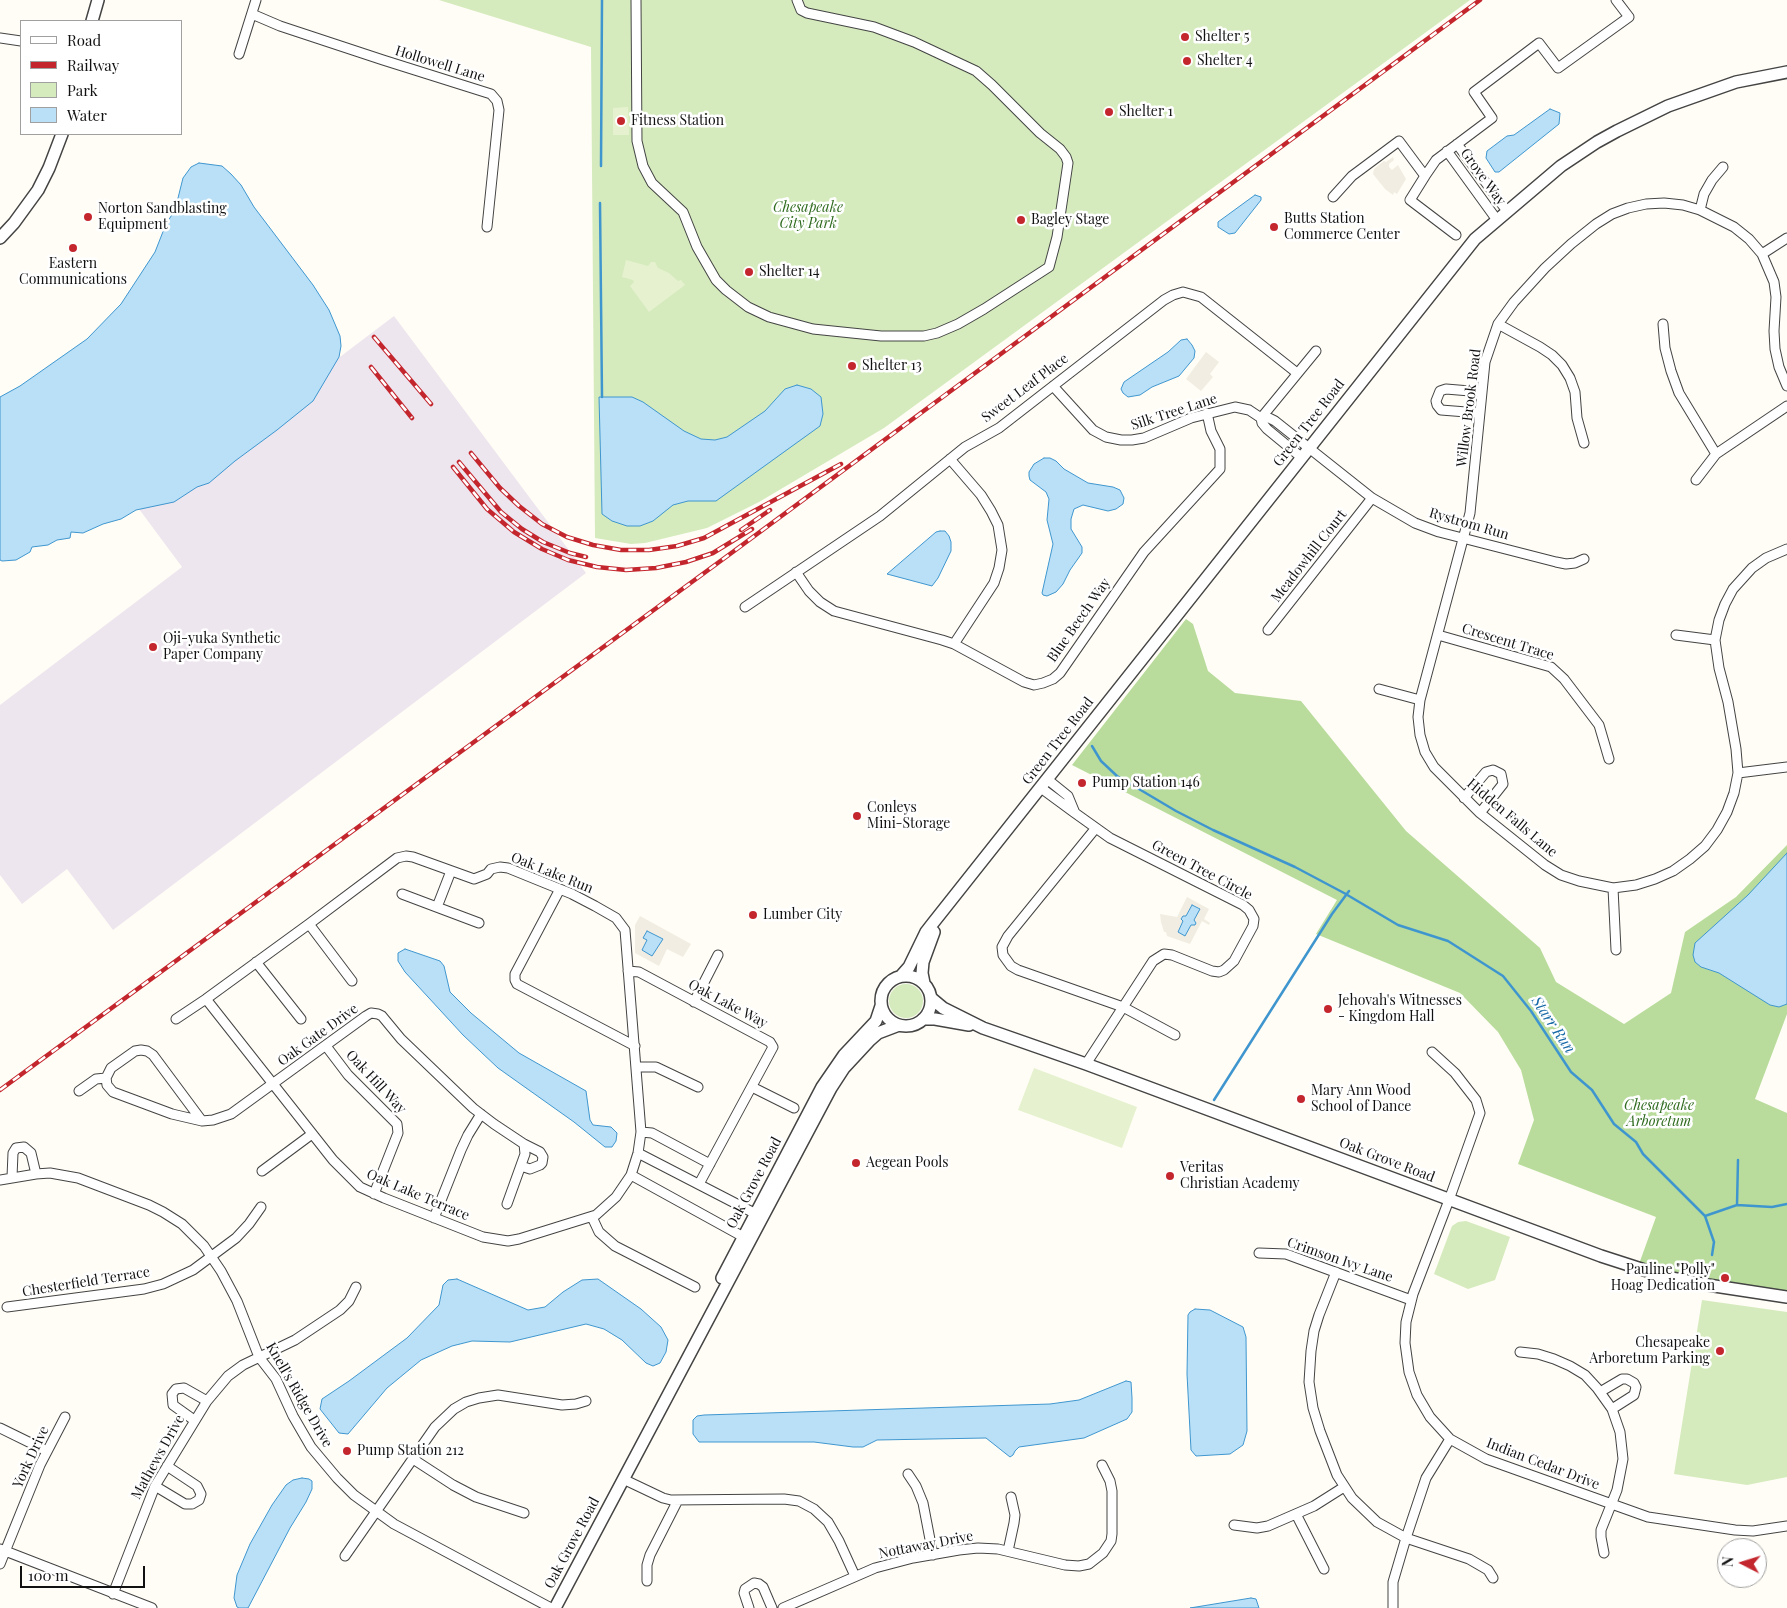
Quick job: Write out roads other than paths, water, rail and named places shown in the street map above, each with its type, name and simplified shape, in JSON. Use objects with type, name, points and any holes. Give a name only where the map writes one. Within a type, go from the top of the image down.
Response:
[{"type":"street","points":[[92,20],[98,0]]},
{"type":"street","points":[[239,54],[256,0]]},
{"type":"street","points":[[636,0],[637,141],[643,166],[652,183],[683,212],[705,263],[719,283],[748,307],[769,317],[814,329],[881,336],[924,336],[958,324],[1049,267],[1057,236],[1068,164],[1066,156],[1060,149],[1040,133],[976,71],[914,42],[874,27],[807,13],[801,10],[797,0]]},
{"type":"street","points":[[1456,235],[1410,200],[1436,160],[1492,118],[1474,92],[1539,43],[1558,68],[1629,17],[1616,0]]},
{"type":"street","name":"Hollowell Lane","points":[[252,14],[280,26],[491,94],[497,100],[499,110],[487,227]]},
{"type":"street","points":[[0,38],[20,41]]},
{"type":"street","name":"Green Tree Road","points":[[901,976],[909,967],[926,932],[1467,247],[1561,166],[1617,131],[1668,106],[1736,82],[1787,72]]},
{"type":"street","points":[[0,238],[14,223],[38,190],[62,135]]},
{"type":"street","points":[[1333,197],[1352,176],[1399,141],[1425,176]]},
{"type":"street","name":"Grove Way","points":[[1457,144],[1507,211]]},
{"type":"street","name":"Grove Way","points":[[1447,151],[1497,220]]},
{"type":"street","points":[[1700,210],[1704,194],[1712,180],[1723,167]]},
{"type":"street","name":"Willow Brook Road","points":[[1463,538],[1470,513],[1474,487],[1479,413],[1486,362],[1498,324],[1514,302],[1545,268],[1596,224],[1612,214],[1646,204],[1664,203],[1700,210],[1734,227],[1762,254],[1774,282],[1776,297],[1775,349],[1779,367],[1787,386]]},
{"type":"street","points":[[1762,254],[1787,238]]},
{"type":"street","name":"Sweet Leaf Place","points":[[745,607],[880,516],[965,447],[999,428],[1164,300],[1183,292],[1201,297],[1297,373]]},
{"type":"street","points":[[1498,324],[1540,347],[1562,365],[1570,378],[1575,392],[1576,418],[1584,443]]},
{"type":"street","points":[[1663,324],[1665,348],[1670,371],[1679,393],[1716,454]]},
{"type":"street","points":[[1262,418],[1316,351]]},
{"type":"street","name":"Silk Tree Lane","points":[[1053,386],[1093,430],[1106,437],[1121,440],[1144,438],[1191,418],[1235,407],[1249,410],[1262,418],[1276,421],[1309,446]]},
{"type":"street","points":[[1479,413],[1441,410],[1436,401],[1440,391],[1482,392]]},
{"type":"street","points":[[1696,480],[1716,454],[1787,406]]},
{"type":"street","name":"Blue Beech Way","points":[[796,572],[808,591],[834,611],[954,644],[1024,682],[1034,685],[1043,684],[1053,679],[1060,672],[1144,552],[1220,469],[1220,449],[1211,431],[1207,414]]},
{"type":"street","name":"Silk Tree Lane","points":[[1262,418],[1262,423],[1267,429],[1301,456]]},
{"type":"street","name":"Rystrom Run","points":[[1309,446],[1372,498],[1393,511],[1439,532],[1566,564],[1584,560]]},
{"type":"street","points":[[950,459],[981,495],[991,511],[998,525],[1002,550],[994,584],[954,644]]},
{"type":"street","name":"Meadowhill Court","points":[[1268,630],[1372,498]]},
{"type":"street","name":"Hidden Falls Lane","points":[[1463,538],[1420,700],[1418,717],[1420,735],[1425,752],[1434,767],[1464,798],[1530,854],[1554,871],[1579,882],[1613,888],[1636,885],[1655,879],[1673,870],[1695,855],[1717,830],[1727,812],[1734,793],[1738,773],[1733,729],[1719,668],[1715,640],[1719,620],[1733,589],[1752,568],[1766,558],[1787,549]]},
{"type":"street","name":"Crescent Trace","points":[[1438,635],[1551,667],[1564,679],[1599,725],[1609,759]]},
{"type":"street","points":[[1676,635],[1715,640]]},
{"type":"street","points":[[1379,689],[1420,700]]},
{"type":"street","points":[[1738,773],[1787,767]]},
{"type":"street","points":[[1464,798],[1486,772],[1493,770],[1501,774],[1503,784],[1480,813]]},
{"type":"street","name":"Green Tree Circle","points":[[1044,783],[1075,813],[1095,829],[1244,905],[1254,919],[1253,926],[1234,961],[1219,972],[1172,955],[1159,956],[1143,975],[1086,1064]]},
{"type":"street","points":[[1095,829],[1008,936],[1002,947],[1003,955],[1011,966],[1018,970],[1123,1007],[1175,1035]]},
{"type":"street","name":"Oak Lake Run","points":[[176,1019],[401,856],[413,857],[474,879],[500,866],[508,868],[560,889],[595,906],[619,921],[626,935],[641,1132],[638,1153]]},
{"type":"street","points":[[437,907],[451,872]]},
{"type":"street","points":[[1613,888],[1616,950]]},
{"type":"street","points":[[560,889],[515,974],[515,980],[517,984],[635,1046]]},
{"type":"street","points":[[402,894],[479,924]]},
{"type":"street","name":"Green Tree Road","points":[[924,983],[922,962],[944,909]]},
{"type":"street","points":[[309,924],[352,981]]},
{"type":"street","points":[[694,1002],[718,955]]},
{"type":"street","points":[[256,962],[301,1019]]},
{"type":"street","name":"Oak Lake Way","points":[[628,971],[639,972],[772,1044],[772,1050],[699,1184]]},
{"type":"street","points":[[901,976],[914,977],[924,983],[929,990],[931,998],[929,1010],[923,1019],[914,1025],[900,1025],[887,1018],[881,1006],[881,997],[886,985],[893,979],[901,976]]},
{"type":"street","name":"Oak Grove Road","points":[[931,998],[943,1008],[983,1028],[1086,1064],[1601,1256],[1666,1277],[1787,1297]]},
{"type":"street","name":"Oak Lake Terrace","points":[[206,999],[312,1134],[360,1188],[483,1237],[506,1241],[519,1239],[592,1217],[607,1207],[616,1197],[631,1175],[638,1153]]},
{"type":"street","name":"Oak Grove Road","points":[[555,1608],[672,1386],[685,1366],[746,1238],[825,1081],[844,1055],[876,1021],[881,1006]]},
{"type":"street","name":"Oak Gate Drive","points":[[202,1121],[213,1120],[231,1114],[371,1014],[382,1016],[401,1039],[481,1114]]},
{"type":"street","name":"Oak Grove Road","points":[[923,1019],[935,1019],[983,1028]]},
{"type":"street","name":"Oak Grove Road","points":[[758,1215],[844,1068],[878,1033],[900,1025]]},
{"type":"street","name":"Oak Hill Way","points":[[326,1046],[348,1076],[397,1124],[398,1133],[374,1194]]},
{"type":"street","points":[[135,1051],[147,1051],[153,1054],[202,1121],[172,1114],[113,1092],[106,1085],[106,1078],[111,1068],[135,1051]]},
{"type":"street","name":"Indian Cedar Drive","points":[[1432,1052],[1455,1073],[1476,1100],[1479,1118],[1411,1300],[1405,1326],[1409,1372],[1417,1395],[1425,1410],[1450,1439],[1486,1459],[1648,1517],[1718,1528],[1753,1531],[1787,1526]]},
{"type":"street","points":[[636,1067],[656,1067],[698,1086]]},
{"type":"street","points":[[79,1091],[96,1079],[106,1078]]},
{"type":"street","points":[[752,1087],[794,1108]]},
{"type":"street","points":[[434,1218],[464,1142],[481,1114],[524,1144],[540,1152],[543,1157],[540,1165],[530,1169],[521,1166]]},
{"type":"street","points":[[641,1132],[652,1133],[710,1164]]},
{"type":"street","points":[[262,1171],[312,1134]]},
{"type":"street","points":[[507,1204],[526,1150],[524,1144]]},
{"type":"street","points":[[12,1177],[13,1153],[16,1148],[24,1147],[28,1148],[31,1152],[36,1174]]},
{"type":"street","points":[[638,1153],[758,1215]]},
{"type":"street","name":"Knell's Ridge Drive","points":[[0,1180],[50,1173],[78,1178],[149,1205],[182,1224],[200,1241],[221,1271],[237,1301],[259,1357],[276,1379],[293,1416],[311,1447],[326,1466],[354,1495],[394,1524],[551,1608]]},
{"type":"street","points":[[631,1175],[746,1238]]},
{"type":"street","name":"Chesterfield Terrace","points":[[7,1308],[153,1287],[180,1276],[212,1257],[236,1238],[261,1207]]},
{"type":"street","points":[[592,1217],[599,1232],[615,1246],[694,1288]]},
{"type":"street","name":"Crimson Ivy Lane","points":[[1259,1253],[1275,1252],[1286,1254],[1411,1300]]},
{"type":"street","points":[[1336,1272],[1314,1331],[1309,1382],[1313,1408],[1334,1468],[1352,1498],[1371,1518],[1406,1538],[1469,1559],[1488,1570],[1493,1578]]},
{"type":"street","name":"Mathews Drive","points":[[113,1594],[155,1486],[207,1401],[228,1376],[243,1365],[295,1340],[340,1310],[349,1301],[356,1287]]},
{"type":"street","points":[[1520,1352],[1554,1358],[1585,1375],[1612,1409],[1620,1432],[1623,1459],[1620,1479],[1601,1530],[1604,1553]]},
{"type":"street","points":[[1600,1392],[1622,1379],[1627,1379],[1634,1383],[1636,1387],[1634,1396],[1612,1409]]},
{"type":"street","points":[[194,1420],[173,1405],[172,1394],[176,1389],[184,1388],[207,1401]]},
{"type":"street","points":[[345,1556],[441,1420],[454,1409],[466,1402],[498,1395],[562,1405],[586,1401]]},
{"type":"street","name":"York Drive","points":[[0,1564],[2,1551],[47,1451],[65,1417]]},
{"type":"street","points":[[0,1428],[47,1451]]},
{"type":"street","points":[[1394,1608],[1393,1582],[1406,1538],[1426,1478],[1450,1439]]},
{"type":"street","points":[[413,1459],[461,1489],[496,1504],[524,1513]]},
{"type":"street","name":"Nottaway Drive","points":[[783,1608],[855,1576],[901,1561],[978,1548],[1008,1551],[1065,1565],[1079,1566],[1095,1560],[1103,1553],[1111,1541],[1112,1534],[1112,1491],[1110,1481],[1102,1465]]},
{"type":"street","points":[[155,1486],[185,1504],[192,1504],[199,1500],[201,1494],[197,1486],[167,1466]]},
{"type":"street","points":[[908,1474],[916,1486],[923,1503],[933,1555]]},
{"type":"street","points":[[623,1478],[663,1498],[678,1500],[792,1499],[808,1505],[820,1513],[833,1529],[855,1576]]},
{"type":"street","points":[[1234,1525],[1257,1528],[1268,1526],[1314,1506],[1344,1487]]},
{"type":"street","points":[[1008,1551],[1015,1515],[1011,1497]]},
{"type":"street","points":[[647,1581],[647,1565],[650,1555],[678,1500]]},
{"type":"street","points":[[1296,1514],[1324,1570]]},
{"type":"street","points":[[2,1551],[152,1608]]},
{"type":"street","points":[[749,1608],[744,1593],[754,1583],[762,1587],[772,1608]]},
{"type":"water","points":[[1550,109],[1560,113],[1559,124],[1499,172],[1495,172],[1486,158],[1487,151],[1507,136],[1514,135]]},
{"type":"water","points":[[199,163],[222,166],[241,185],[254,207],[313,285],[329,310],[340,336],[339,357],[313,401],[209,483],[197,487],[174,502],[136,510],[121,519],[103,524],[83,533],[71,532],[70,538],[57,540],[48,545],[32,547],[30,552],[16,560],[2,561],[0,560],[0,397],[20,386],[87,339],[121,304],[155,252],[166,224],[175,210],[183,178],[191,167]]},
{"type":"water","points":[[1255,195],[1261,197],[1261,200],[1235,233],[1229,234],[1218,227],[1218,222]]},
{"type":"water","points":[[1187,339],[1195,351],[1194,358],[1179,376],[1152,387],[1140,395],[1128,397],[1123,393],[1121,389],[1124,382],[1168,352],[1181,340]]},
{"type":"water","points":[[797,385],[811,389],[821,397],[823,414],[820,426],[716,501],[688,501],[673,505],[653,521],[640,526],[627,526],[612,521],[602,514],[599,397],[632,397],[643,402],[684,431],[701,439],[715,440],[727,437],[765,411],[785,389]]},
{"type":"water","points":[[1044,458],[1056,461],[1064,469],[1088,483],[1120,490],[1124,498],[1123,504],[1116,509],[1108,511],[1083,505],[1074,509],[1071,529],[1082,547],[1082,553],[1063,584],[1056,592],[1047,596],[1042,593],[1053,544],[1047,520],[1049,499],[1046,492],[1030,480],[1029,476],[1029,472],[1034,464]]},
{"type":"water","points":[[945,531],[949,536],[951,551],[932,586],[887,574],[936,532]]},
{"type":"water","points":[[1787,853],[1787,1004],[1779,1007],[1770,1005],[1719,973],[1701,967],[1695,962],[1693,955],[1695,943],[1748,895]]},
{"type":"water","points":[[1192,905],[1200,909],[1194,920],[1195,925],[1191,925],[1185,936],[1178,932],[1183,921],[1181,919],[1183,916],[1186,916]]},
{"type":"water","points":[[647,931],[663,939],[652,956],[642,950],[647,940],[643,938]]},
{"type":"water","points":[[405,949],[440,961],[444,966],[450,992],[471,1013],[519,1053],[586,1091],[590,1120],[593,1125],[611,1127],[617,1133],[616,1141],[612,1147],[605,1147],[574,1122],[498,1068],[463,1035],[405,972],[398,961],[398,953]]},
{"type":"water","points":[[457,1279],[528,1310],[545,1307],[563,1292],[582,1280],[598,1279],[641,1309],[661,1327],[668,1340],[666,1352],[660,1363],[653,1366],[646,1363],[622,1340],[604,1329],[586,1324],[510,1342],[472,1341],[452,1346],[421,1360],[387,1388],[348,1434],[339,1433],[320,1409],[322,1399],[407,1338],[439,1305],[443,1285],[448,1280]]},
{"type":"water","points":[[1195,1309],[1210,1310],[1243,1327],[1246,1337],[1247,1431],[1243,1445],[1230,1454],[1196,1456],[1191,1450],[1187,1374],[1188,1315]]},
{"type":"water","points":[[1126,1381],[1131,1382],[1132,1398],[1132,1412],[1127,1419],[1084,1438],[1019,1447],[1010,1457],[986,1438],[877,1440],[863,1447],[853,1447],[814,1442],[699,1442],[693,1434],[693,1420],[697,1416],[704,1415],[1050,1404],[1079,1400]]},
{"type":"water","points":[[302,1478],[312,1481],[312,1489],[306,1502],[290,1528],[248,1608],[239,1608],[234,1598],[237,1575],[250,1544],[272,1505],[286,1485],[293,1480]]},
{"type":"water","points":[[1251,1598],[1256,1599],[1259,1608],[1190,1608]]},
{"type":"waterway","points":[[601,166],[602,0]]},
{"type":"waterway","points":[[600,203],[602,397]]},
{"type":"waterway","name":"Starr Run","points":[[1092,746],[1101,761],[1117,776],[1176,811],[1295,867],[1398,925],[1448,941],[1503,976],[1531,1011],[1571,1072],[1592,1090],[1614,1124],[1636,1142],[1643,1154],[1705,1216],[1737,1205],[1772,1207],[1787,1204]]},
{"type":"waterway","name":"Starr Run","points":[[1214,1100],[1332,914],[1349,891]]},
{"type":"waterway","points":[[1737,1205],[1738,1160]]},
{"type":"waterway","name":"Starr Run","points":[[1705,1216],[1714,1242],[1712,1255]]},
{"type":"railway","points":[[0,1090],[1480,0]]},
{"type":"railway","points":[[374,337],[431,404]]},
{"type":"railway","points":[[371,367],[412,418]]},
{"type":"railway","points":[[471,453],[500,488],[542,524],[567,537],[593,545],[621,550],[649,550],[677,546],[704,538],[841,464]]},
{"type":"railway","points":[[459,462],[501,512],[522,529],[543,542],[586,557]]},
{"type":"railway","points":[[453,467],[487,509],[514,532],[542,549],[568,560],[597,567],[626,570],[656,568],[686,562],[713,553],[752,529]]},
{"type":"railway","points":[[741,530],[770,510]]},
{"type":"place","name":"Shelter 5","points":[[1185,37]]},
{"type":"place","name":"Shelter 4","points":[[1187,61]]},
{"type":"place","name":"Shelter 1","points":[[1109,112]]},
{"type":"place","name":"Fitness Station","points":[[621,121]]},
{"type":"place","name":"Norton Sandblasting Equipment","points":[[88,217]]},
{"type":"place","name":"Bagley Stage","points":[[1021,220]]},
{"type":"place","name":"Butts Station Commerce Center","points":[[1274,227]]},
{"type":"place","name":"Eastern Communications","points":[[73,248]]},
{"type":"place","name":"Shelter 14","points":[[749,272]]},
{"type":"place","name":"Shelter 13","points":[[852,366]]},
{"type":"place","name":"Oji-yuka Synthetic Paper Company","points":[[153,647]]},
{"type":"place","name":"Pump Station 146","points":[[1082,783]]},
{"type":"place","name":"Conleys Mini-Storage","points":[[857,816]]},
{"type":"place","name":"Lumber City","points":[[753,915]]},
{"type":"place","name":"Jehovah's Witnesses - Kingdom Hall","points":[[1328,1009]]},
{"type":"place","name":"Mary Ann Wood School of Dance","points":[[1301,1099]]},
{"type":"place","name":"Aegean Pools","points":[[856,1163]]},
{"type":"place","name":"Veritas Christian Academy","points":[[1170,1176]]},
{"type":"place","name":"Pauline \"Polly\" Hoag Dedication","points":[[1725,1278]]},
{"type":"place","name":"Chesapeake Arboretum Parking","points":[[1720,1351]]},
{"type":"place","name":"Pump Station 212","points":[[347,1451]]},
{"type":"park label","name":"Chesapeake City Park","points":[[808,216]]},
{"type":"park label","name":"Chesapeake Arboretum","points":[[1659,1114]]}]
